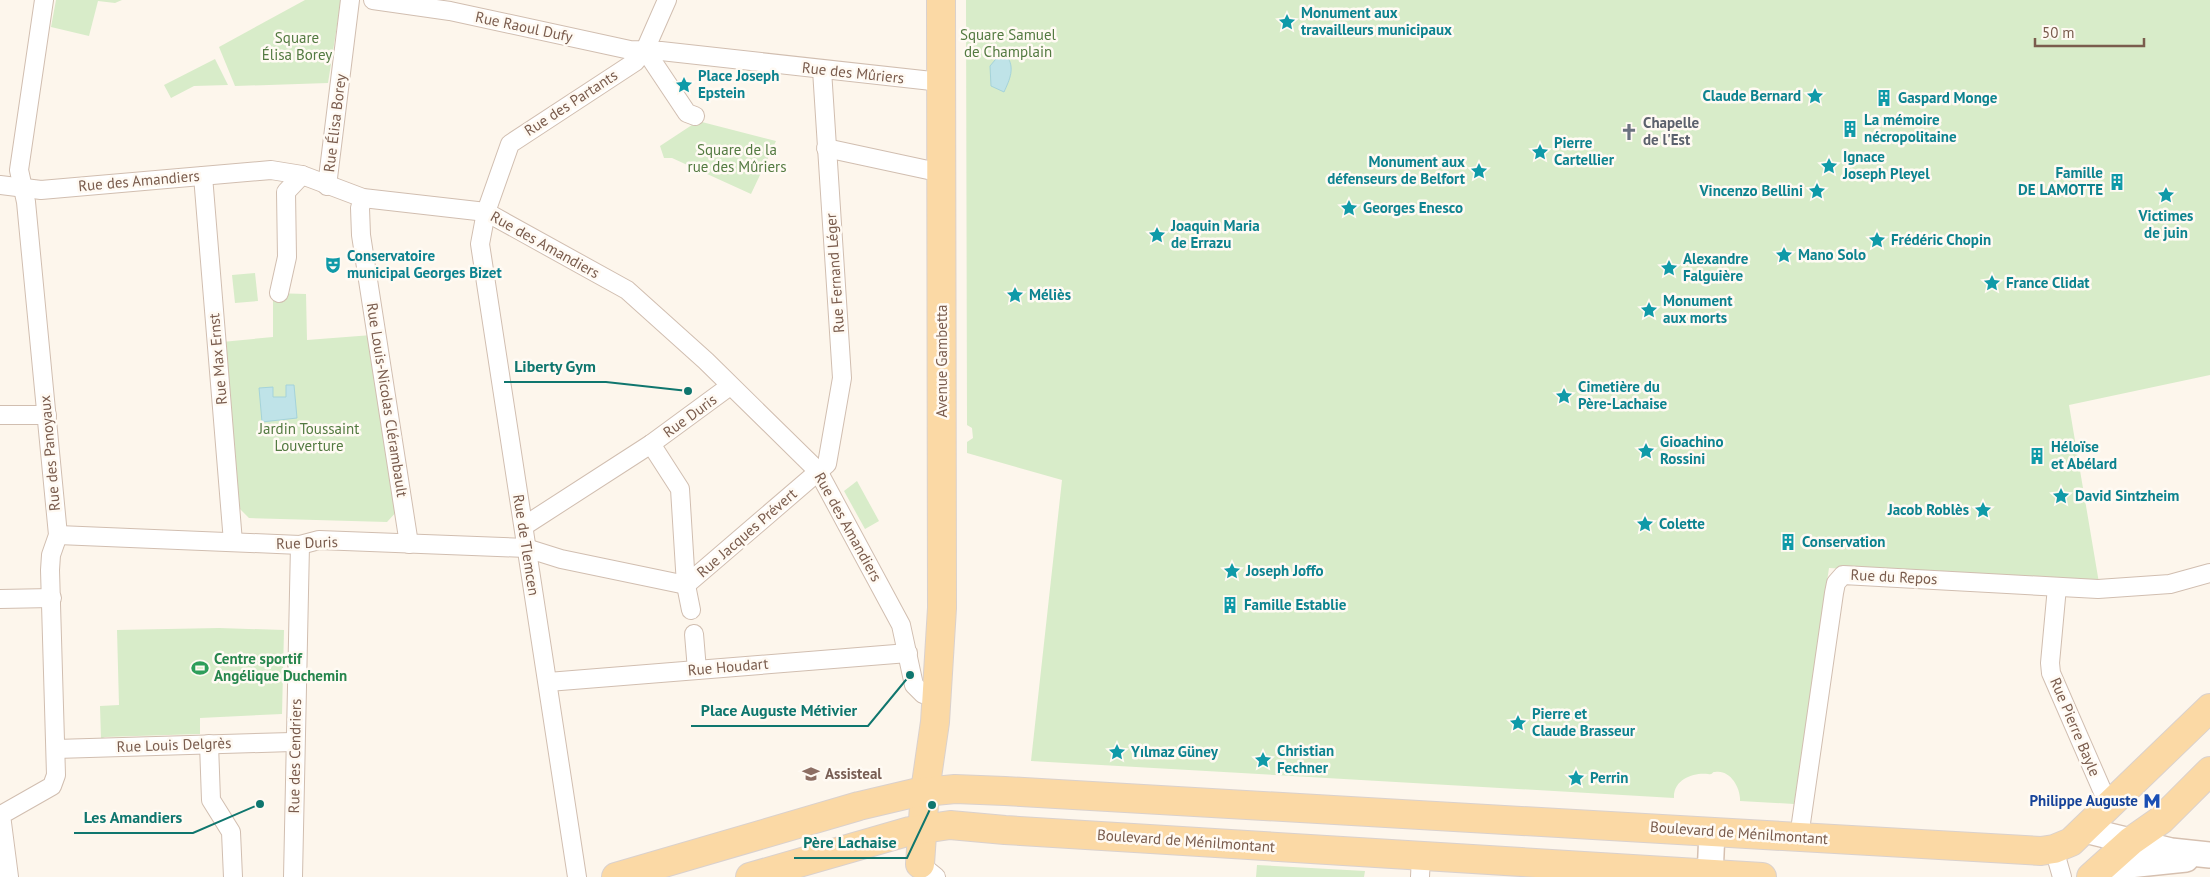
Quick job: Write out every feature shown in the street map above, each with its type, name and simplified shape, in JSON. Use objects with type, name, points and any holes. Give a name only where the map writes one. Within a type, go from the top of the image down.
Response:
[{"type":"main road","name":"Avenue Gambetta","points":[[936,709],[942,608],[943,531],[941,0]]},
{"type":"main road","points":[[2054,849],[2071,842],[2085,830],[2210,708]]},
{"type":"main road","points":[[922,873],[950,825],[956,808],[955,790],[936,709]]},
{"type":"main road","points":[[922,873],[922,829],[925,791],[936,709]]},
{"type":"main road","points":[[2096,873],[2131,841],[2162,820],[2210,771]]},
{"type":"main road","name":"Boulevard de Ménilmontant","points":[[616,877],[859,806],[925,791],[955,790],[1006,791],[1712,831],[2014,850],[2054,849]]},
{"type":"main road","points":[[1420,867],[1424,816]]},
{"type":"main road","name":"Boulevard de Ménilmontant","points":[[750,877],[852,846],[922,829],[950,825],[1420,867],[1762,877]]},
{"type":"main road","points":[[2085,830],[2172,850],[2206,855]]},
{"type":"main road","points":[[1711,875],[1712,831]]},
{"type":"main road","points":[[2096,873],[2141,863],[2176,862],[2206,855]]},
{"type":"street","name":"Rue des Panoyaux","points":[[9,877],[1,807],[52,786],[56,775],[51,555],[58,535],[26,202],[19,170],[44,0]]},
{"type":"street","name":"Rue Élisa Borey","points":[[327,186],[350,0]]},
{"type":"street","name":"Rue Raoul Dufy","points":[[374,0],[450,11],[630,50],[645,50]]},
{"type":"street","name":"Rue des Partants","points":[[486,212],[510,144],[635,62],[645,50],[667,0]]},
{"type":"street","name":"Rue des Mûriers","points":[[645,50],[941,82]]},
{"type":"street","points":[[645,50],[687,113],[696,116]]},
{"type":"street","name":"Rue Fernand Léger","points":[[818,471],[827,464],[842,378],[822,70]]},
{"type":"street","points":[[826,148],[942,173]]},
{"type":"street","name":"Rue des Amandiers","points":[[0,185],[41,190],[271,170],[302,175],[362,198],[486,212],[627,290],[706,361],[818,471],[901,625],[914,685],[936,709]]},
{"type":"street","points":[[279,293],[287,257],[286,192],[302,175]]},
{"type":"street","name":"Rue Max Ernst","points":[[203,176],[233,542]]},
{"type":"street","name":"Rue Louis-Nicolas Clérambault","points":[[362,198],[360,208],[361,235],[409,544]]},
{"type":"street","name":"Rue de Tlemcen","points":[[486,212],[480,244],[577,877]]},
{"type":"street","name":"Rue Duris","points":[[524,526],[651,444],[730,386]]},
{"type":"street","points":[[0,415],[47,415]]},
{"type":"street","points":[[651,444],[680,489],[686,585],[691,610]]},
{"type":"street","name":"Rue Jacques Prévert","points":[[526,548],[562,559],[686,585],[818,471]]},
{"type":"street","name":"Rue Duris","points":[[58,535],[300,545],[319,540],[526,548]]},
{"type":"street","name":"Rue des Cendriers","points":[[293,877],[300,545]]},
{"type":"street","name":"Rue du Repos","points":[[1799,837],[1833,597],[1840,578],[1848,574],[2098,590],[2170,584],[2210,573]]},
{"type":"street","name":"Rue Pierre Bayle","points":[[2057,586],[2050,663],[2051,673],[2109,806]]},
{"type":"street","points":[[0,600],[52,598]]},
{"type":"street","points":[[694,634],[697,670]]},
{"type":"street","name":"Rue Houdart","points":[[548,682],[908,653]]},
{"type":"street","name":"Rue Louis Delgrès","points":[[56,749],[292,742]]},
{"type":"street","points":[[210,744],[211,800],[230,832],[233,877]]},
{"type":"street","points":[[2054,849],[2062,877]]},
{"type":"green space","points":[[56,0],[122,0],[115,3],[98,1],[89,36],[51,27]]},
{"type":"green space","name":"Square Élisa Borey","points":[[305,0],[341,0],[328,83],[235,86],[219,47]]},
{"type":"green space","name":"Cimetière du Père-Lachaise","points":[[966,0],[2210,0],[2210,375],[2069,405],[2099,583],[1829,568],[1794,804],[1740,801],[1739,791],[1734,781],[1730,776],[1720,772],[1697,774],[1686,778],[1677,786],[1674,798],[1031,761],[1062,480],[967,453],[967,442],[973,438],[972,428],[967,425]]},
{"type":"green space","points":[[215,59],[228,85],[194,86],[171,98],[164,85]]},
{"type":"green space","name":"Square de la rue des Mûriers","points":[[698,121],[776,141],[751,194],[672,158],[664,158],[660,146]]},
{"type":"green space","points":[[255,273],[258,301],[235,303],[232,275]]},
{"type":"green space","name":"Jardin Toussaint Louverture","points":[[273,293],[306,294],[307,340],[372,335],[399,509],[387,522],[249,518],[237,506],[222,342],[273,337]]},
{"type":"green space","points":[[857,481],[879,521],[865,529],[844,491]]},
{"type":"green space","name":"Centre sportif Angélique Duchemin","points":[[219,628],[284,630],[282,714],[200,718],[200,734],[105,737],[101,739],[100,706],[119,705],[117,630]]},
{"type":"green space","points":[[1257,865],[1365,871],[1364,877],[1256,877]]},
{"type":"water","points":[[1000,54],[1007,56],[1011,65],[1010,78],[1004,92],[991,86],[990,66]]},
{"type":"water","points":[[286,385],[294,385],[297,418],[262,422],[259,388],[273,387],[273,397],[286,397]]},
{"type":"place","name":"Monument aux travailleurs municipaux","points":[[1287,22]]},
{"type":"place","name":"Place Joseph Epstein","points":[[684,85]]},
{"type":"place","name":"Claude Bernard","points":[[1815,96]]},
{"type":"place","name":"Gaspard Monge","points":[[1884,98]]},
{"type":"place","name":"La mémoire nécropolitaine","points":[[1850,129]]},
{"type":"place","name":"Chapelle de l'Est","points":[[1629,132]]},
{"type":"place","name":"Pierre Cartellier","points":[[1540,152]]},
{"type":"place","name":"Ignace Joseph Pleyel","points":[[1829,166]]},
{"type":"place","name":"Monument aux défenseurs de Belfort","points":[[1479,171]]},
{"type":"place","name":"Famille DE LAMOTTE","points":[[2117,182]]},
{"type":"place","name":"Vincenzo Bellini","points":[[1817,191]]},
{"type":"place","name":"Victimes de juin","points":[[2166,195]]},
{"type":"place","name":"Georges Enesco","points":[[1349,208]]},
{"type":"place","name":"Joaquin Maria de Errazu","points":[[1157,235]]},
{"type":"place","name":"Frédéric Chopin","points":[[1877,240]]},
{"type":"place","name":"Mano Solo","points":[[1784,255]]},
{"type":"place","name":"Conservatoire municipal Georges Bizet","points":[[333,265]]},
{"type":"place","name":"Alexandre Falguière","points":[[1669,268]]},
{"type":"place","name":"France Clidat","points":[[1992,283]]},
{"type":"place","name":"Méliès","points":[[1015,295]]},
{"type":"place","name":"Monument aux morts","points":[[1649,310]]},
{"type":"place","name":"Liberty Gym","points":[[688,391]]},
{"type":"place","name":"Cimetière du Père-Lachaise","points":[[1564,396]]},
{"type":"place","name":"Gioachino Rossini","points":[[1646,451]]},
{"type":"place","name":"Héloïse et Abélard","points":[[2037,456]]},
{"type":"place","name":"David Sintzheim","points":[[2061,496]]},
{"type":"place","name":"Jacob Roblès","points":[[1983,510]]},
{"type":"place","name":"Colette","points":[[1645,524]]},
{"type":"place","name":"Conservation","points":[[1788,542]]},
{"type":"place","name":"Joseph Joffo","points":[[1232,571]]},
{"type":"place","name":"Famille Establie","points":[[1230,605]]},
{"type":"place","name":"Centre sportif Angélique Duchemin","points":[[200,668]]},
{"type":"place","name":"Place Auguste Métivier","points":[[910,675]]},
{"type":"place","name":"Pierre et Claude Brasseur","points":[[1518,723]]},
{"type":"place","name":"Yılmaz Güney","points":[[1117,752]]},
{"type":"place","name":"Christian Fechner","points":[[1263,760]]},
{"type":"place","name":"Assisteal","points":[[811,774]]},
{"type":"place","name":"Perrin","points":[[1576,778]]},
{"type":"place","name":"Philippe Auguste","points":[[2152,801]]},
{"type":"place","name":"Les Amandiers","points":[[260,804]]},
{"type":"place","name":"Père Lachaise","points":[[932,805]]},
{"type":"park label","name":"Square Samuel de Champlain","points":[[1008,44]]}]
